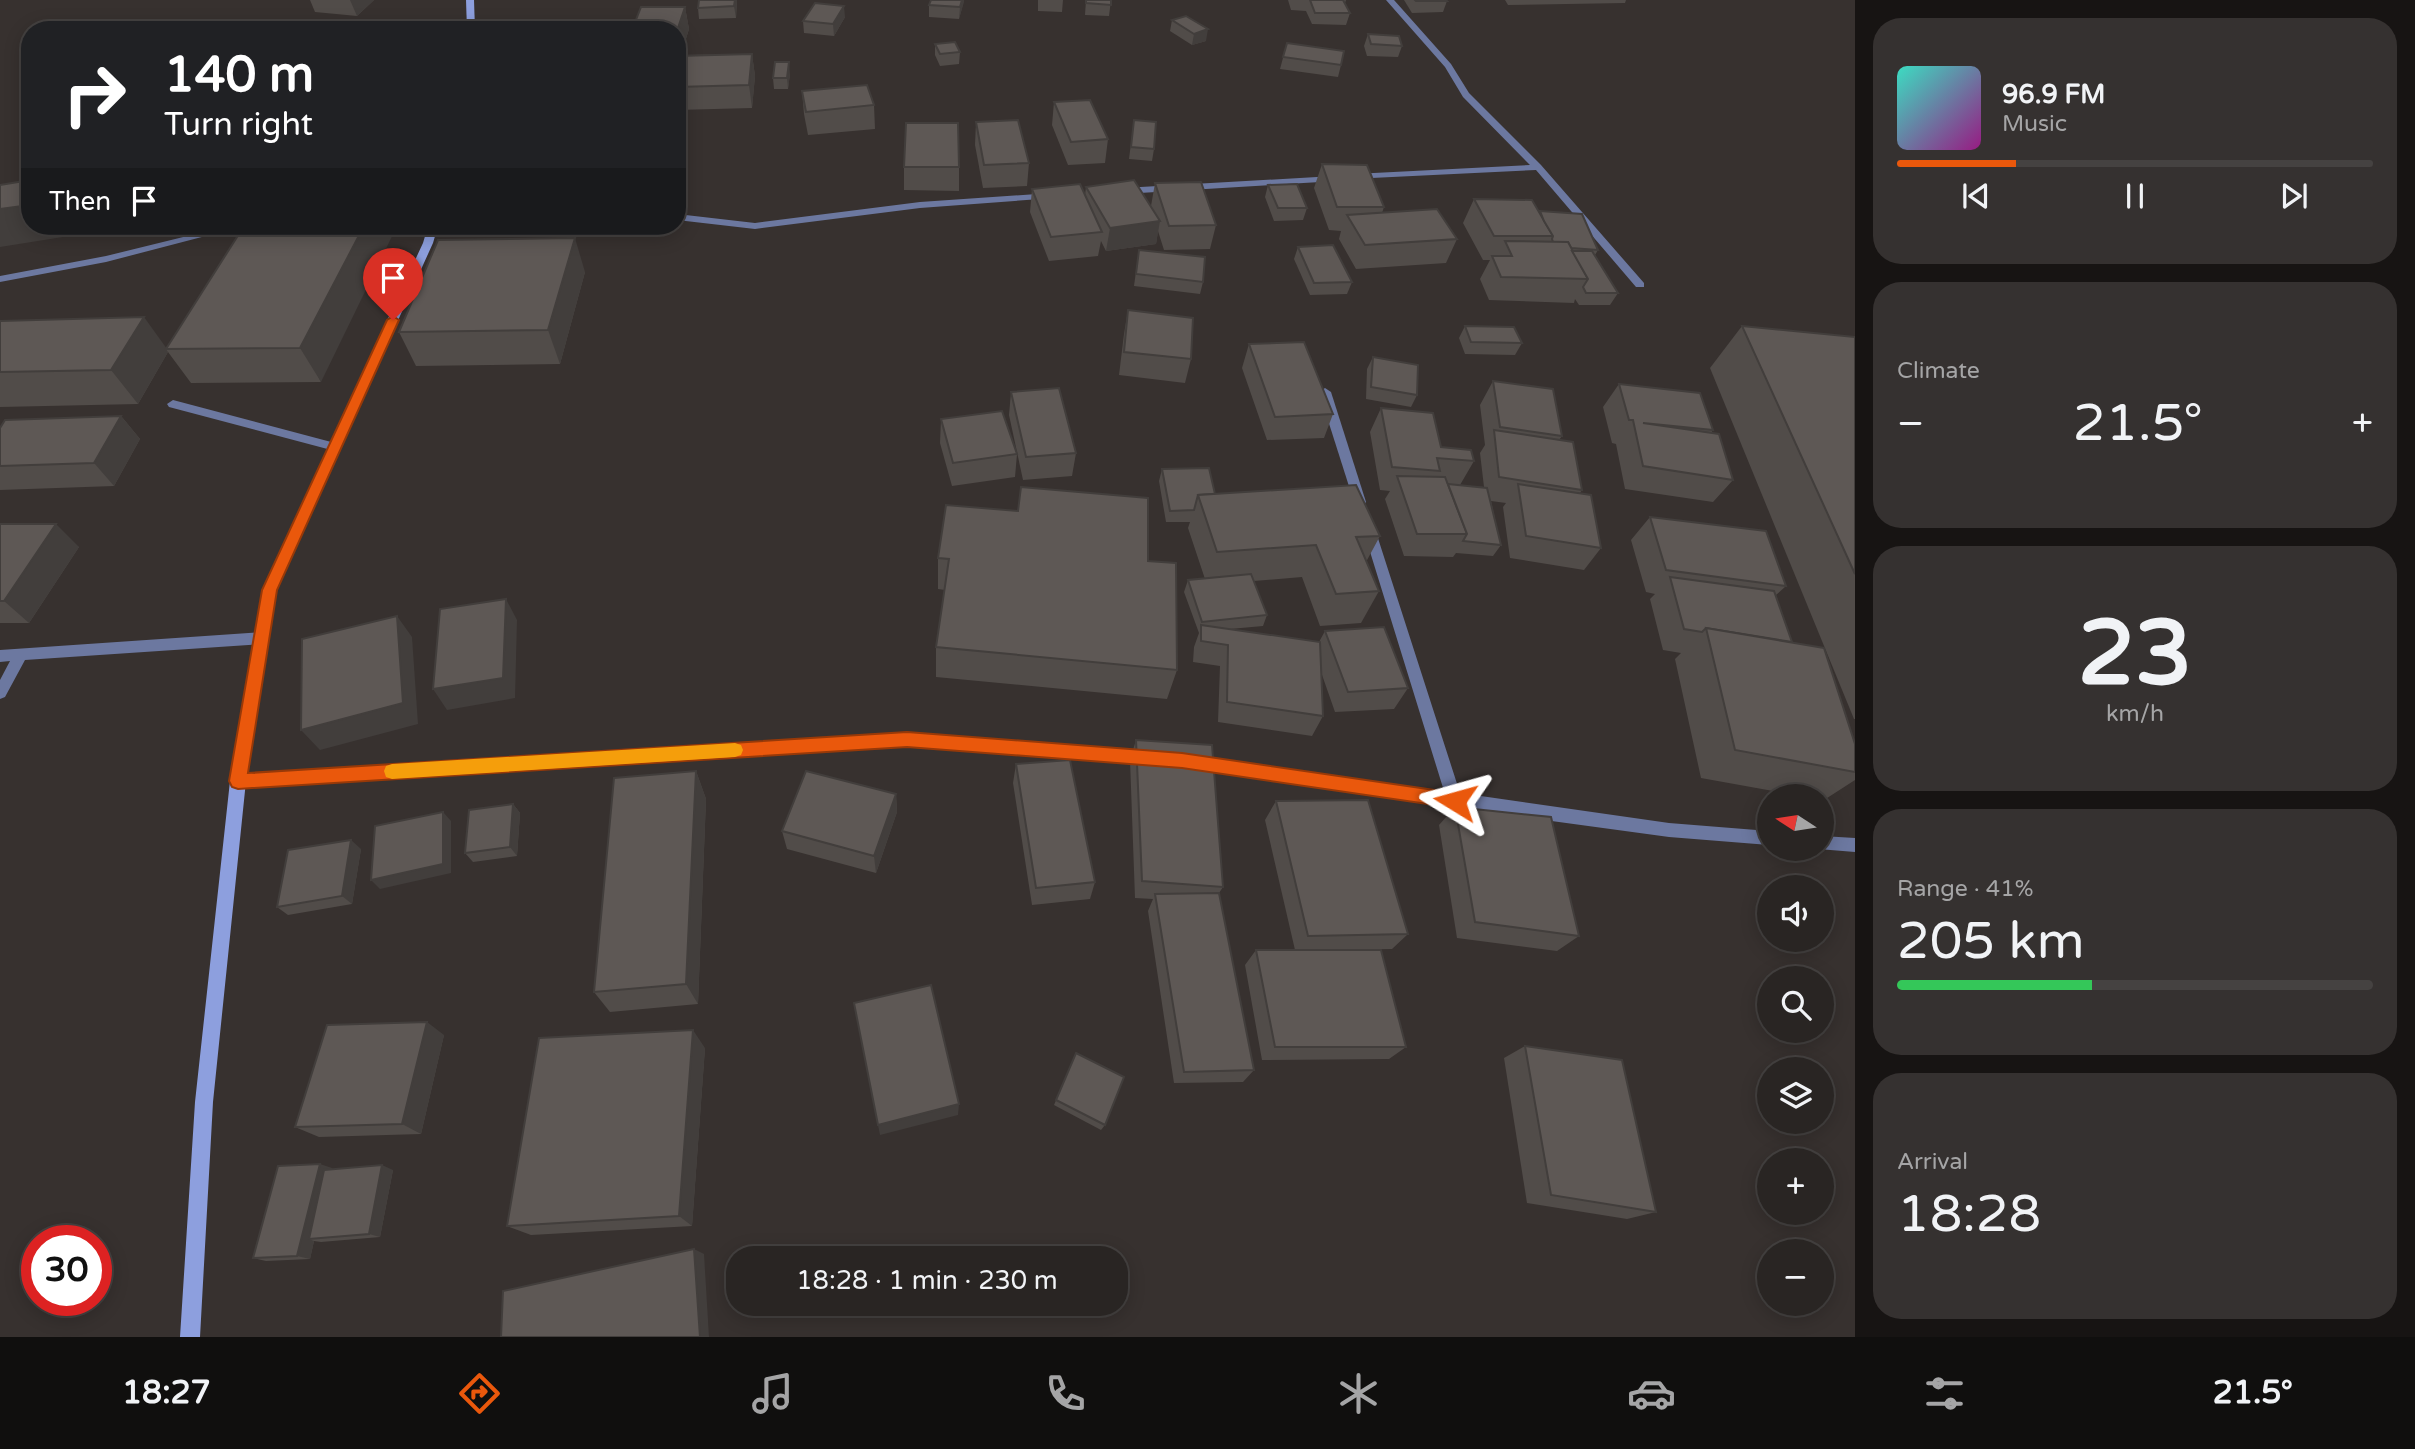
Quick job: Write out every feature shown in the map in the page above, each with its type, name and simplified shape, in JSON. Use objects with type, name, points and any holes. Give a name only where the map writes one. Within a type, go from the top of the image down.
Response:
[{"type":"street","points":[[470,0],[471,21]]},
{"type":"street","points":[[1390,0],[1448,66],[1466,95],[1538,167],[1640,285]]},
{"type":"street","points":[[1113,191],[1538,167]]},
{"type":"street","points":[[686,218],[755,226],[920,205],[1058,195]]},
{"type":"street","points":[[0,279],[106,259],[203,235]]},
{"type":"street","points":[[190,1337],[204,1102],[238,781],[269,590],[430,235]]},
{"type":"street","points":[[1325,392],[1455,801]]},
{"type":"street","points":[[173,404],[335,447]]},
{"type":"street","points":[[0,656],[262,638]]},
{"type":"street","points":[[0,693],[21,654]]},
{"type":"street","points":[[238,781],[907,740],[1175,760],[1669,830],[1757,837]]},
{"type":"street","points":[[1834,843],[1855,845]]},
{"type":"building","points":[[699,0],[735,0],[734,6],[698,8]]},
{"type":"building","points":[[931,0],[962,0],[960,7],[929,5]]},
{"type":"building","points":[[1086,0],[1111,0],[1111,5],[1086,3]]},
{"type":"building","points":[[1310,0],[1343,0],[1350,13],[1315,13]]},
{"type":"building","points":[[1446,0],[1447,1],[1416,1]]},
{"type":"building","points":[[815,3],[844,6],[833,24],[803,21]]},
{"type":"building","points":[[641,7],[685,7],[680,21],[636,21]]},
{"type":"building","points":[[1186,16],[1208,29],[1194,34],[1172,20]]},
{"type":"building","points":[[1368,34],[1399,36],[1402,46],[1371,44]]},
{"type":"building","points":[[955,42],[960,52],[940,54],[935,44]]},
{"type":"building","points":[[1287,43],[1344,51],[1341,65],[1283,57]]},
{"type":"building","points":[[752,54],[749,85],[686,87],[686,56]]},
{"type":"building","points":[[775,62],[789,62],[787,78],[773,78]]},
{"type":"building","points":[[867,85],[874,105],[806,112],[802,91]]},
{"type":"building","points":[[1090,100],[1108,139],[1071,142],[1054,102]]},
{"type":"building","points":[[1018,120],[1029,163],[984,165],[976,122]]},
{"type":"building","points":[[1134,120],[1156,122],[1154,149],[1131,147]]},
{"type":"building","points":[[906,123],[958,123],[959,167],[904,167]]},
{"type":"building","points":[[1322,164],[1367,165],[1384,207],[1337,207]]},
{"type":"building","points":[[1134,180],[1160,221],[1110,228],[1086,187]]},
{"type":"building","points":[[21,182],[21,206],[0,209],[0,185]]},
{"type":"building","points":[[1201,182],[1216,225],[1169,226],[1155,183]]},
{"type":"building","points":[[1080,184],[1102,232],[1051,237],[1032,189]]},
{"type":"building","points":[[1297,184],[1307,208],[1278,208],[1268,185]]},
{"type":"building","points":[[1474,199],[1532,200],[1553,236],[1494,236]]},
{"type":"building","points":[[1437,209],[1457,239],[1365,245],[1347,215]]},
{"type":"building","points":[[1540,211],[1582,214],[1598,250],[1571,248],[1568,242],[1553,242],[1553,236]]},
{"type":"building","points":[[238,235],[359,235],[300,348],[166,349]]},
{"type":"building","points":[[575,238],[548,330],[399,332],[438,240]]},
{"type":"building","points":[[1505,241],[1568,242],[1588,279],[1501,277],[1492,256],[1512,256]]},
{"type":"building","points":[[1333,245],[1352,282],[1314,283],[1298,247]]},
{"type":"building","points":[[1139,250],[1205,257],[1203,282],[1136,274]]},
{"type":"building","points":[[1572,251],[1592,251],[1618,293],[1586,293],[1583,287],[1588,279]]},
{"type":"building","points":[[1128,310],[1193,318],[1191,359],[1124,352]]},
{"type":"building","points":[[144,317],[111,370],[0,372],[0,321]]},
{"type":"building","points":[[1465,326],[1514,327],[1522,343],[1471,342]]},
{"type":"building","points":[[1742,326],[1855,337],[1855,574]]},
{"type":"building","points":[[1304,342],[1333,414],[1275,417],[1249,344]]},
{"type":"building","points":[[1373,357],[1418,365],[1417,395],[1371,387]]},
{"type":"building","points":[[1493,381],[1553,389],[1562,436],[1500,427]]},
{"type":"building","points":[[1619,384],[1700,393],[1713,430],[1643,423],[1719,434],[1733,480],[1643,466],[1633,420],[1629,420]]},
{"type":"building","points":[[1059,388],[1076,453],[1026,457],[1011,392]]},
{"type":"building","points":[[1381,408],[1433,413],[1441,447],[1471,450],[1474,461],[1437,458],[1440,471],[1392,467]]},
{"type":"building","points":[[1002,411],[1017,454],[953,463],[941,419]]},
{"type":"building","points":[[121,416],[94,463],[0,466],[0,428],[5,420]]},
{"type":"building","points":[[1494,430],[1573,442],[1582,490],[1499,477]]},
{"type":"building","points":[[1209,468],[1215,494],[1198,495],[1194,510],[1170,511],[1162,469]]},
{"type":"building","points":[[1397,476],[1445,477],[1467,534],[1417,534]]},
{"type":"building","points":[[1448,484],[1487,488],[1501,545],[1463,541],[1467,534]]},
{"type":"building","points":[[1518,484],[1591,495],[1601,548],[1526,536]]},
{"type":"building","points":[[1356,485],[1380,536],[1356,537],[1379,591],[1336,594],[1316,545],[1217,552],[1198,495]]},
{"type":"building","points":[[1021,487],[1148,498],[1148,561],[1176,563],[1177,670],[936,647],[949,559],[938,558],[946,505],[1018,511]]},
{"type":"building","points":[[1650,517],[1766,531],[1786,586],[1666,570]]},
{"type":"building","points":[[0,524],[56,524],[4,601],[0,601]]},
{"type":"building","points":[[1251,574],[1267,615],[1202,622],[1188,580]]},
{"type":"building","points":[[1670,577],[1774,591],[1792,642],[1706,628],[1702,632],[1684,629]]},
{"type":"building","points":[[506,599],[503,678],[433,689],[440,609]]},
{"type":"building","points":[[397,616],[403,703],[301,730],[302,639]]},
{"type":"building","points":[[1201,625],[1320,642],[1323,716],[1227,702],[1228,645],[1201,641]]},
{"type":"building","points":[[1384,627],[1408,688],[1348,692],[1325,631]]},
{"type":"building","points":[[1706,628],[1824,648],[1855,744],[1855,772],[1735,750]]},
{"type":"building","points":[[1136,740],[1212,745],[1223,887],[1142,881]]},
{"type":"building","points":[[1070,760],[1095,882],[1036,888],[1016,764]]},
{"type":"building","points":[[696,771],[686,984],[594,992],[614,778]]},
{"type":"building","points":[[806,771],[896,794],[874,856],[782,831]]},
{"type":"building","points":[[1368,800],[1408,934],[1308,936],[1276,801]]},
{"type":"building","points":[[513,804],[510,847],[465,853],[469,810]]},
{"type":"building","points":[[1455,807],[1551,817],[1579,936],[1475,922]]},
{"type":"building","points":[[443,812],[443,864],[371,880],[375,826]]},
{"type":"building","points":[[351,840],[342,896],[277,907],[288,850]]},
{"type":"building","points":[[1219,893],[1254,1070],[1184,1072],[1155,894]]},
{"type":"building","points":[[1256,950],[1381,950],[1406,1047],[1275,1047]]},
{"type":"building","points":[[931,985],[959,1104],[878,1125],[854,1003]]},
{"type":"building","points":[[427,1022],[402,1124],[295,1127],[327,1025]]},
{"type":"building","points":[[693,1030],[679,1216],[507,1226],[539,1038]]},
{"type":"building","points":[[1525,1046],[1622,1060],[1656,1212],[1551,1195]]},
{"type":"building","points":[[1076,1053],[1124,1077],[1105,1125],[1056,1100]]},
{"type":"building","points":[[320,1164],[297,1256],[253,1258],[278,1166]]},
{"type":"building","points":[[382,1165],[369,1234],[309,1239],[324,1170]]},
{"type":"building","points":[[694,1249],[700,1337],[501,1337],[503,1291]]},
{"type":"slow traffic","points":[[392,771],[735,750]]},
{"type":"route","points":[[393,320],[269,590],[238,781],[907,740],[1182,760],[1455,801]]}]
